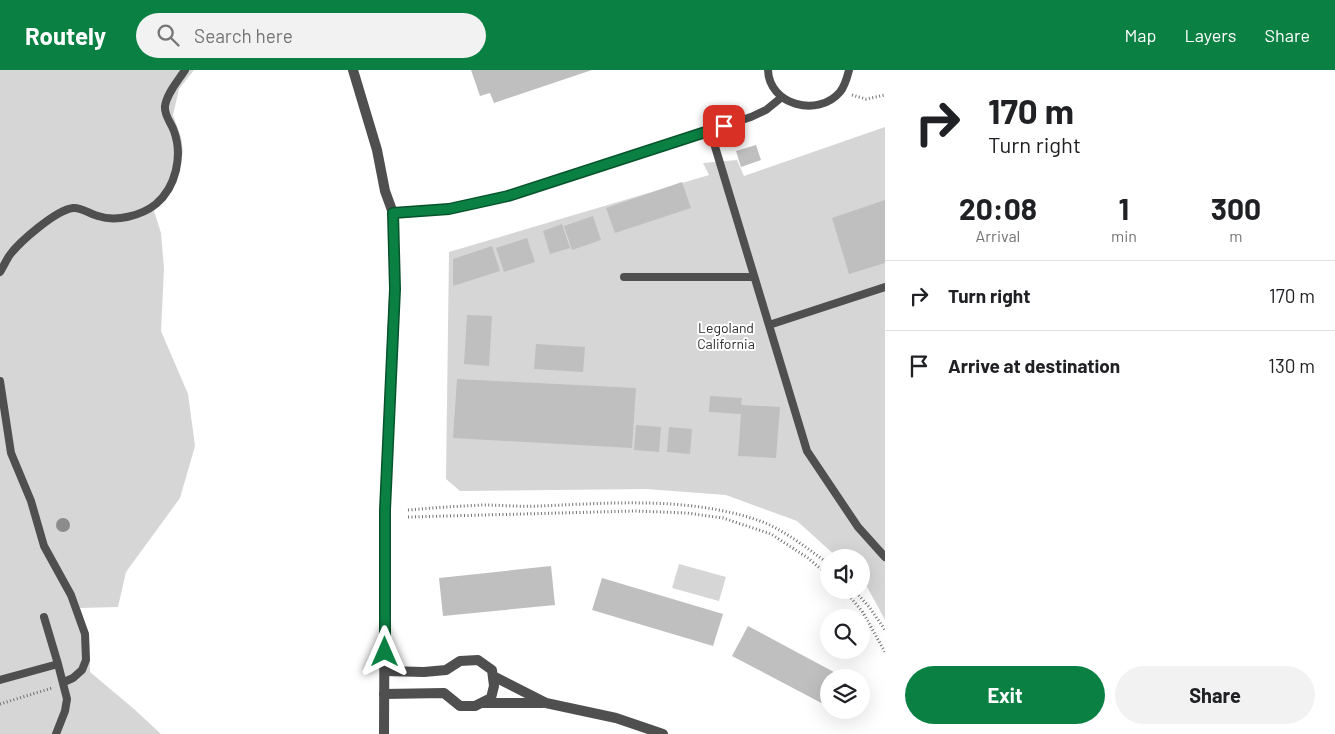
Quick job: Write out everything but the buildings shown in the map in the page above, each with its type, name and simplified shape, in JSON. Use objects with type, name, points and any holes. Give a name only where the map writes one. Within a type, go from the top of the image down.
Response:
[{"type":"street","points":[[353,70],[377,150],[385,191],[393,213],[395,283],[385,510],[384,734]]},
{"type":"street","points":[[384,694],[444,693],[460,706],[475,706],[490,698],[494,686],[492,670],[478,660],[460,660],[446,670],[424,672],[385,671]]},
{"type":"street","points":[[493,676],[546,702],[616,718],[663,734]]},
{"type":"street","points":[[481,703],[546,702]]},
{"type":"lane","points":[[0,272],[18,246],[58,214],[72,208],[78,208],[98,217],[120,218],[148,210],[161,199],[171,185],[177,160],[176,137],[166,116],[166,103],[185,70]]},
{"type":"lane","points":[[768,70],[773,87],[782,97],[793,104],[812,106],[830,100],[840,92],[849,70]]},
{"type":"lane","points":[[393,213],[449,209],[508,196],[751,117],[766,110],[782,97]]},
{"type":"lane","points":[[710,130],[807,451],[858,527],[885,557]]},
{"type":"lane","points":[[624,277],[754,277]]},
{"type":"lane","points":[[769,325],[885,287]]},
{"type":"lane","points":[[0,381],[11,452],[31,501],[44,546],[71,595],[85,634],[86,660],[82,670],[64,682]]},
{"type":"lane","points":[[44,617],[64,682],[67,704],[56,734]]},
{"type":"lane","points":[[0,680],[58,664]]},
{"type":"path","points":[[840,92],[866,99],[885,95]]},
{"type":"path","points":[[408,510],[485,505],[676,504],[712,507],[753,518],[791,536],[820,557]]},
{"type":"path","points":[[408,517],[635,511],[696,514],[723,518],[771,534],[808,558],[820,568]]},
{"type":"path","points":[[852,599],[862,611],[885,652]]},
{"type":"path","points":[[862,599],[885,630]]},
{"type":"path","points":[[0,704],[55,688]]},
{"type":"green space","points":[[0,70],[194,70],[179,89],[173,115],[181,137],[183,152],[179,170],[173,189],[154,211],[161,233],[164,269],[161,331],[188,394],[195,446],[180,498],[126,572],[118,607],[80,608],[89,634],[90,672],[161,734],[0,734]]},
{"type":"green space","name":"Legoland California","points":[[885,127],[885,620],[870,592],[870,549],[828,549],[797,521],[726,495],[646,489],[460,491],[446,479],[449,252],[709,175],[703,163],[737,160],[744,176]]},
{"type":"green space","points":[[679,564],[726,577],[719,601],[672,588]]},
{"type":"route","points":[[385,652],[385,510],[395,289],[393,213],[449,209],[508,196],[724,126]]}]
